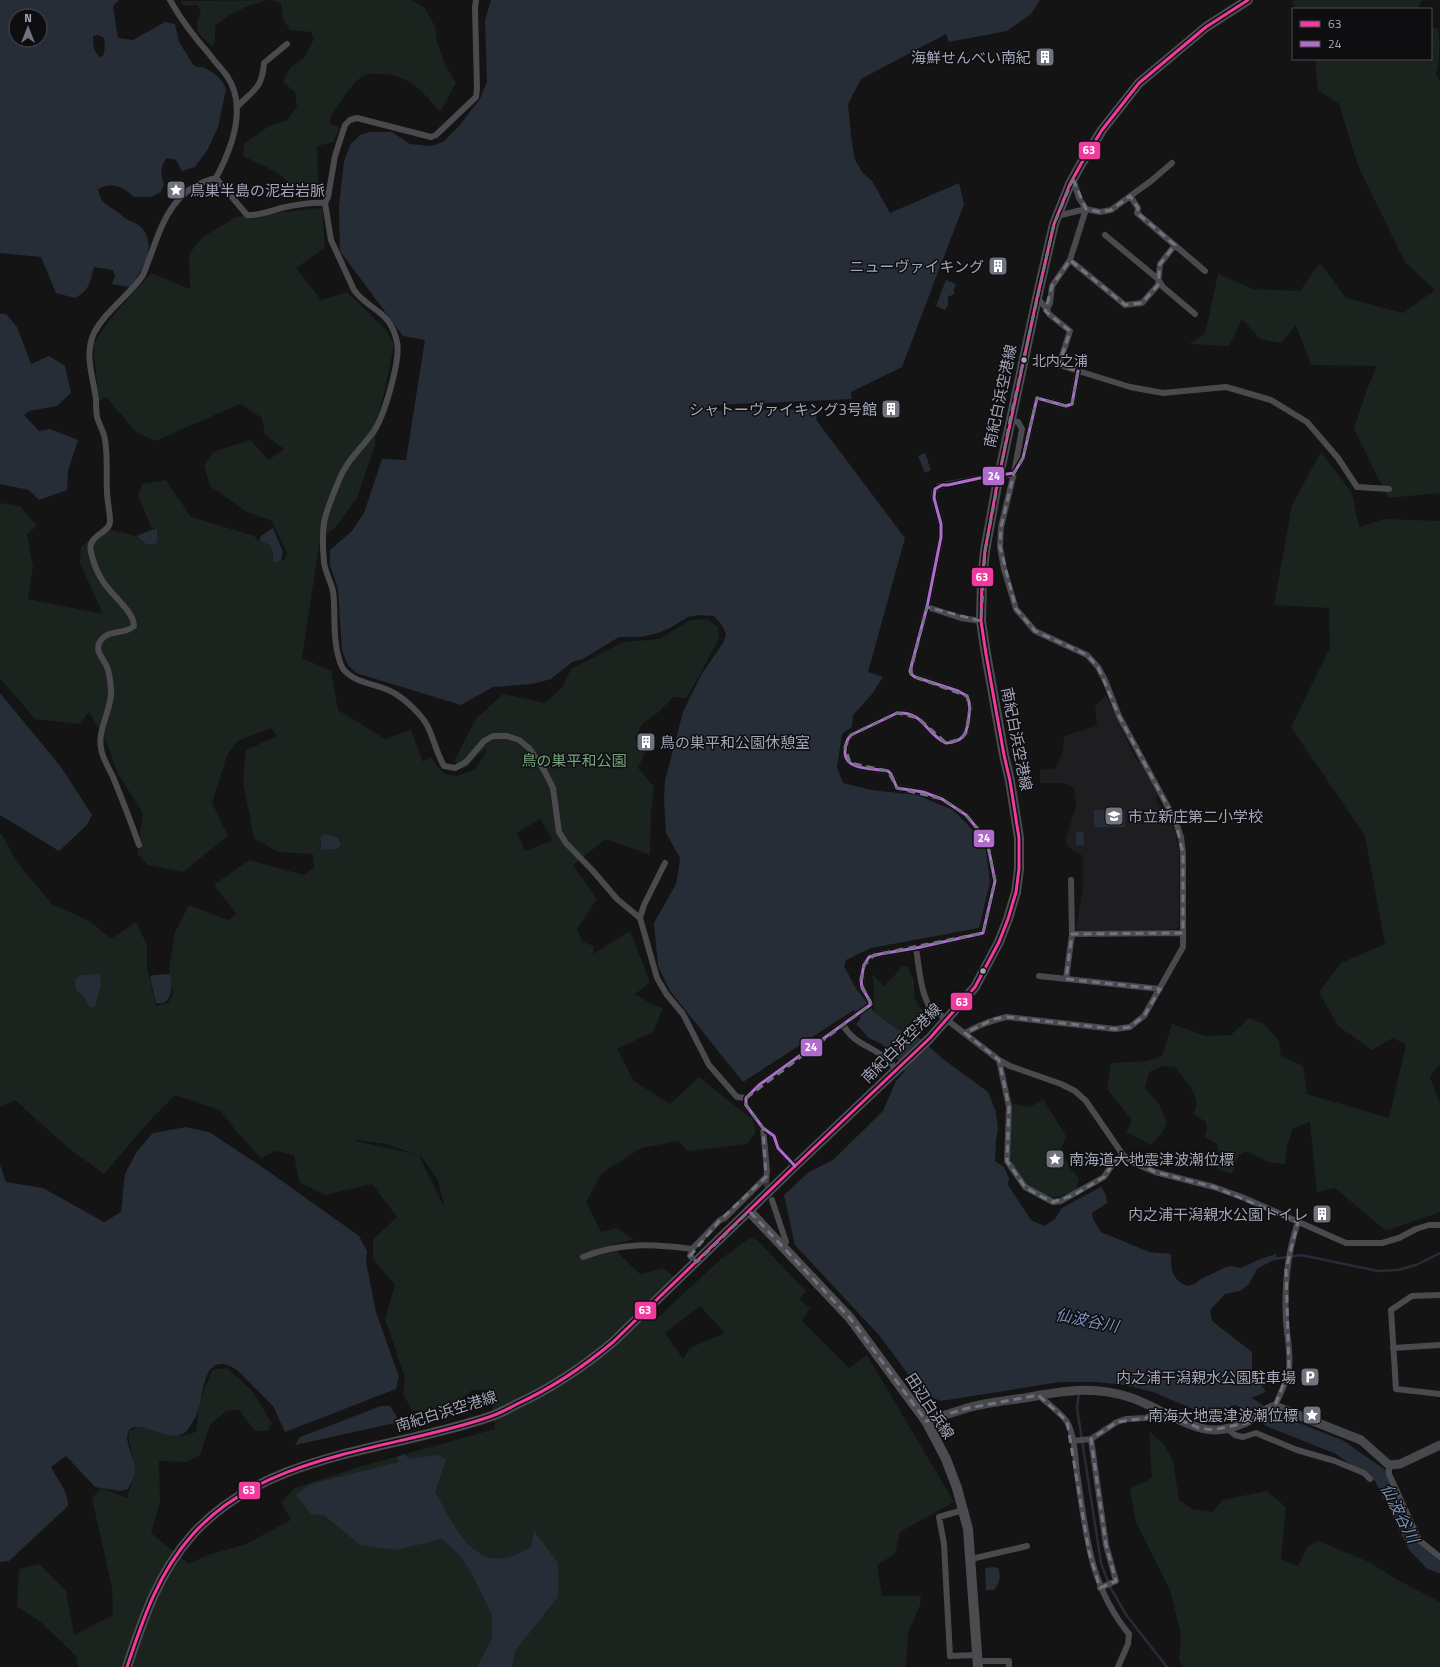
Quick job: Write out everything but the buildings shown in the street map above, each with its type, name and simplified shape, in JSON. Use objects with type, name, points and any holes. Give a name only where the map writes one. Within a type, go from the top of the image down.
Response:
[{"type":"main road","name":"南紀白浜空港線","points":[[127,1667],[143,1619],[160,1580],[192,1535],[205,1522],[229,1503],[258,1484],[314,1463],[432,1434],[490,1417],[544,1391],[585,1366],[613,1342],[930,1038],[975,987],[987,967],[1008,919],[1016,892],[1019,869],[1019,838],[981,621],[980,597],[985,551],[1010,420],[1057,216],[1073,179],[1102,130],[1139,83],[1206,27],[1248,0]]},
{"type":"main road","name":"田辺白浜線","points":[[748,1211],[850,1318],[926,1422],[949,1466],[958,1488],[968,1529],[978,1661]]},
{"type":"street","points":[[139,845],[101,749],[103,728],[112,696],[107,666],[98,650],[99,644],[101,639],[111,633],[130,630],[134,626],[134,621],[132,616],[113,596],[101,579],[90,550],[90,544],[108,528],[111,523],[107,492],[107,450],[105,438],[97,416],[90,348],[95,332],[113,308],[138,283],[143,275],[164,219],[172,207],[187,191],[208,180],[216,178],[226,160],[237,121],[237,107],[228,77],[199,42],[170,0]]},
{"type":"street","points":[[476,0],[476,97],[436,135],[431,137],[357,118],[350,120],[345,125],[339,144],[328,197],[325,203],[331,240],[354,290],[358,296],[388,319],[397,342],[397,354],[393,376],[382,417],[373,432],[346,466],[339,479],[324,523],[324,564],[332,591],[335,640],[338,655],[344,671],[359,680],[386,688],[396,694],[413,709],[427,726],[436,752],[444,766],[455,768],[466,762],[484,741],[493,736],[507,736],[519,740],[530,748],[553,788],[559,832],[566,843],[617,899],[640,918]]},
{"type":"street","points":[[237,107],[259,85],[263,76],[264,63],[287,44]]},
{"type":"street","points":[[1057,216],[1086,209],[1100,212],[1111,210],[1151,181],[1172,163]]},
{"type":"street","points":[[216,178],[247,215],[315,203],[325,203]]},
{"type":"street","points":[[1047,309],[1050,303],[1052,286],[1070,260],[1086,209],[1079,198],[1073,179]]},
{"type":"street","points":[[1130,196],[1138,208],[1137,213],[1205,271]]},
{"type":"street","points":[[1105,235],[1195,314]]},
{"type":"street","points":[[1070,260],[1125,305],[1142,303],[1158,286],[1160,264],[1175,245]]},
{"type":"street","points":[[1037,298],[1047,309],[1049,314],[1070,331],[1058,365],[1130,387],[1163,393],[1226,387],[1271,400],[1307,422],[1338,458],[1357,487],[1389,489]]},
{"type":"street","points":[[1012,474],[1023,458],[1037,398],[1066,406],[1072,404],[1078,371]]},
{"type":"street","points":[[965,1033],[994,1019],[1007,1018],[1115,1029],[1130,1027],[1144,1016],[1183,947],[1183,853],[1179,831],[1161,791],[1119,716],[1098,667],[1087,655],[1035,630],[1016,609],[1004,569],[1000,547],[1001,527],[1022,429],[1018,422],[1010,420]]},
{"type":"street","points":[[795,1166],[778,1148],[774,1136],[763,1128],[746,1105],[746,1098],[759,1085],[870,1005],[870,1001],[861,984],[862,970],[867,960],[874,955],[916,948],[983,933],[996,881],[988,846],[978,829],[960,810],[942,800],[925,793],[897,788],[892,774],[888,771],[859,767],[850,763],[846,759],[845,747],[851,735],[897,713],[910,714],[918,718],[943,742],[946,743],[961,739],[966,733],[970,708],[967,696],[958,691],[915,677],[910,673],[927,607],[941,537],[941,524],[934,498],[934,492],[937,487],[942,485],[980,478]]},
{"type":"street","points":[[927,607],[962,618],[981,621]]},
{"type":"street","points":[[665,863],[644,905],[640,918],[656,978],[667,995],[683,1014],[709,1065],[737,1097],[746,1098]]},
{"type":"street","points":[[1066,979],[1072,934],[1071,880]]},
{"type":"street","points":[[1072,934],[1183,933]]},
{"type":"street","points":[[916,948],[926,1000],[929,1006],[957,1026],[999,1060],[1010,1066],[1061,1084],[1075,1091],[1086,1101],[1123,1155],[1136,1164],[1214,1187],[1346,1243],[1382,1243],[1399,1238],[1416,1229],[1440,1225]]},
{"type":"street","points":[[1038,976],[1160,989]]},
{"type":"street","points":[[843,1025],[847,1032],[858,1042],[879,1053],[898,1068]]},
{"type":"street","points":[[999,1060],[1009,1107],[1007,1161],[1025,1187],[1053,1202],[1061,1201],[1104,1177],[1116,1159],[1123,1155]]},
{"type":"street","points":[[697,1262],[690,1256],[692,1249],[720,1220],[725,1218],[766,1179],[767,1171],[763,1128]]},
{"type":"street","points":[[772,1200],[786,1242],[783,1246]]},
{"type":"street","points":[[926,1422],[964,1409],[1063,1391],[1089,1390],[1108,1391],[1133,1399],[1199,1428],[1213,1430],[1246,1423],[1272,1407],[1289,1369],[1285,1294],[1286,1269],[1289,1252],[1298,1222]]},
{"type":"street","points":[[583,1257],[599,1250],[627,1245],[661,1245],[692,1249]]},
{"type":"street","points":[[1440,1295],[1412,1296],[1391,1310],[1396,1389],[1440,1394]]},
{"type":"street","points":[[1393,1348],[1440,1345]]},
{"type":"street","points":[[1038,1395],[1067,1421],[1074,1441],[1089,1552],[1102,1587],[1120,1622],[1129,1634],[1128,1644],[1118,1667]]},
{"type":"street","points":[[1272,1407],[1361,1440],[1389,1465],[1400,1464],[1440,1446]]},
{"type":"street","points":[[1074,1441],[1089,1439],[1116,1422],[1146,1418],[1159,1410]]},
{"type":"street","points":[[1228,1428],[1235,1435],[1243,1437],[1256,1433],[1297,1450],[1335,1461],[1364,1473],[1370,1479]]},
{"type":"street","points":[[1089,1439],[1106,1546],[1116,1581],[1102,1587]]},
{"type":"street","points":[[1389,1465],[1389,1474],[1419,1540],[1440,1557]]},
{"type":"street","points":[[963,1510],[939,1516],[944,1544],[950,1656],[978,1661],[1009,1661],[1009,1667]]},
{"type":"street","points":[[971,1559],[1027,1546]]},
{"type":"highlighted area","points":[[1073,179],[1086,209],[1100,212],[1111,210],[1130,196],[1138,208],[1137,213],[1175,245],[1160,264],[1158,285],[1142,303],[1125,305],[1070,260],[1052,286],[1045,311],[1070,331],[1059,365],[1078,371],[1072,404],[1066,406],[1037,398],[1023,458],[1014,473],[1001,527],[1000,547],[1016,609],[1035,631],[1087,655],[1098,667],[1119,716],[1175,820],[1183,853],[1183,933],[1072,934],[1066,979],[1160,989],[1144,1016],[1130,1027],[1115,1029],[1007,1017],[994,1019],[965,1033],[999,1060],[1009,1107],[1007,1161],[1025,1187],[1040,1196],[1053,1202],[1074,1195],[1104,1177],[1116,1159],[1123,1155],[1155,1172],[1214,1187],[1298,1222],[1286,1269],[1289,1369],[1275,1406],[1246,1423],[1213,1430],[1199,1428],[1159,1411],[1146,1418],[1117,1422],[1091,1439],[1106,1545],[1116,1581],[1105,1586],[1100,1588],[1089,1552],[1067,1421],[1038,1395],[964,1409],[926,1421],[850,1318],[749,1211],[697,1262],[690,1256],[720,1220],[766,1177],[763,1128],[746,1105],[746,1098],[871,1004],[861,984],[864,965],[874,955],[983,933],[995,881],[988,846],[978,829],[966,815],[942,799],[897,788],[888,771],[850,763],[845,747],[851,735],[897,713],[918,718],[946,743],[961,739],[966,733],[970,708],[967,696],[912,676],[911,669],[927,607],[981,621],[985,551],[1010,420],[1054,224]]},
{"type":"shaded area","name":"市立新庄第二小学校","points":[[1106,695],[1132,751],[1138,762],[1140,762],[1158,796],[1155,799],[1160,807],[1165,808],[1175,831],[1179,852],[1179,926],[1176,929],[1079,931],[1076,928],[1083,889],[1083,856],[1069,847],[1065,841],[1076,807],[1074,788],[1064,783],[1040,783],[1040,770],[1056,768],[1063,751],[1064,736],[1097,726],[1095,706]]},
{"type":"green space","points":[[267,0],[240,10],[215,26],[215,39],[213,47],[198,32],[197,24],[201,12],[197,5],[184,6],[180,1]]},
{"type":"green space","points":[[269,0],[411,0],[424,7],[435,26],[437,42],[445,65],[456,83],[440,112],[421,91],[400,77],[370,74],[359,79],[330,117],[330,124],[340,127],[333,142],[317,146],[318,182],[322,193],[307,196],[297,195],[293,187],[281,176],[243,156],[244,144],[269,126],[286,121],[297,107],[295,92],[283,82],[290,68],[304,58],[314,39],[311,32],[290,30],[283,19],[281,3]]},
{"type":"green space","points":[[1422,0],[1418,8],[1296,8],[1292,1]]},
{"type":"green space","points":[[1432,27],[1438,29],[1439,52],[1436,74],[1440,82],[1440,493],[1388,498],[1354,429],[1368,387],[1377,366],[1311,365],[1296,325],[1281,343],[1260,339],[1242,319],[1229,346],[1189,344],[1205,334],[1218,274],[1253,289],[1300,291],[1320,263],[1346,298],[1403,313],[1435,290],[1405,262],[1358,166],[1339,104],[1318,90],[1315,60],[1432,60]]},
{"type":"green space","name":"鳥の巣平和公園","points":[[322,208],[325,248],[296,268],[321,300],[347,292],[385,329],[394,344],[377,420],[375,445],[357,498],[335,528],[320,539],[302,658],[331,671],[338,710],[385,739],[411,730],[423,762],[430,757],[444,774],[457,776],[475,770],[487,751],[486,748],[464,769],[454,761],[476,719],[503,694],[545,703],[562,688],[571,669],[623,642],[659,639],[690,620],[707,619],[718,627],[719,639],[687,698],[673,697],[660,711],[642,724],[635,739],[646,751],[638,768],[654,787],[651,812],[650,855],[606,839],[573,865],[597,899],[577,929],[583,942],[594,946],[593,954],[630,931],[650,982],[635,994],[653,1005],[663,1008],[653,1032],[617,1049],[634,1081],[670,1104],[699,1077],[752,1119],[756,1132],[747,1144],[688,1151],[679,1141],[641,1148],[602,1173],[586,1202],[601,1232],[616,1228],[634,1239],[612,1245],[619,1254],[640,1274],[664,1268],[675,1278],[641,1308],[654,1321],[721,1259],[750,1238],[757,1240],[806,1291],[800,1299],[810,1308],[802,1321],[849,1368],[867,1355],[954,1502],[900,1532],[895,1554],[877,1565],[882,1596],[921,1596],[920,1605],[908,1633],[906,1667],[78,1667],[76,1656],[42,1623],[17,1606],[19,1569],[39,1564],[66,1591],[74,1635],[113,1615],[112,1588],[92,1498],[101,1488],[127,1498],[135,1471],[128,1433],[138,1426],[181,1436],[196,1432],[199,1403],[212,1370],[227,1368],[252,1391],[272,1423],[268,1431],[255,1431],[239,1410],[226,1411],[210,1425],[200,1455],[186,1462],[159,1461],[160,1502],[151,1533],[189,1564],[205,1556],[246,1544],[291,1520],[281,1502],[295,1488],[359,1467],[495,1429],[490,1390],[472,1390],[452,1407],[432,1412],[412,1410],[403,1394],[405,1378],[385,1319],[395,1285],[373,1259],[373,1239],[397,1217],[372,1184],[325,1195],[299,1182],[294,1155],[276,1151],[261,1158],[238,1133],[220,1110],[175,1095],[152,1118],[104,1174],[66,1146],[15,1100],[0,1107],[0,833],[16,861],[52,904],[91,922],[111,939],[136,922],[147,945],[147,968],[156,1006],[168,1003],[173,995],[169,968],[175,932],[189,905],[228,920],[236,914],[214,885],[249,860],[304,875],[314,868],[313,854],[278,852],[254,838],[243,782],[246,750],[277,736],[271,728],[238,741],[227,755],[212,803],[228,836],[183,872],[148,865],[137,853],[143,813],[118,774],[107,743],[89,712],[79,724],[35,719],[0,678],[0,503],[20,506],[37,526],[27,534],[33,567],[28,599],[103,614],[80,563],[81,547],[103,528],[133,535],[147,545],[157,529],[151,527],[138,495],[142,484],[166,480],[191,517],[254,536],[259,541],[270,545],[273,554],[273,563],[281,560],[284,561],[287,553],[272,521],[247,512],[210,486],[204,465],[213,452],[250,440],[269,460],[284,449],[265,435],[262,418],[240,404],[155,441],[136,432],[106,397],[99,401],[93,344],[110,319],[151,273],[190,289],[189,254],[203,237],[236,217]],"holes":[[[540,819],[553,840],[525,851],[517,833]],[[356,1141],[387,1144],[414,1154]],[[419,1156],[422,1157],[438,1180],[445,1209]],[[700,1306],[725,1333],[690,1348],[683,1359],[665,1333]]]},
{"type":"green space","points":[[1321,452],[1352,493],[1359,527],[1384,519],[1440,521],[1440,1064],[1430,1077],[1440,1104],[1440,1212],[1386,1231],[1335,1188],[1317,1192],[1310,1122],[1293,1128],[1287,1146],[1285,1164],[1268,1162],[1246,1151],[1238,1157],[1232,1174],[1217,1169],[1219,1154],[1217,1144],[1205,1137],[1207,1128],[1206,1122],[1193,1114],[1196,1108],[1195,1095],[1188,1083],[1175,1067],[1163,1066],[1149,1072],[1145,1088],[1159,1104],[1167,1123],[1161,1134],[1151,1145],[1126,1132],[1132,1120],[1107,1089],[1111,1063],[1147,1061],[1162,1056],[1172,1024],[1206,1036],[1231,1035],[1249,1018],[1264,1024],[1279,1041],[1281,1056],[1303,1066],[1307,1094],[1389,1118],[1406,1045],[1393,1038],[1372,1050],[1338,1026],[1319,992],[1341,963],[1385,944],[1365,836],[1291,727],[1330,648],[1329,608],[1274,605],[1292,505]]},
{"type":"green space","points":[[902,966],[908,967],[914,980],[914,996],[918,1005],[932,1020],[917,1036],[898,1030],[874,1012],[872,974],[884,986]]},
{"type":"green space","points":[[1043,1099],[1066,1136],[1061,1149],[1069,1167],[1079,1179],[1076,1191],[1059,1197],[1051,1197],[1028,1186],[1010,1162],[1010,1127],[1013,1104],[1030,1107]]},
{"type":"green space","points":[[1149,1431],[1164,1445],[1173,1461],[1179,1500],[1192,1509],[1212,1512],[1223,1500],[1267,1491],[1286,1507],[1281,1559],[1298,1566],[1307,1547],[1318,1541],[1369,1562],[1396,1579],[1440,1602],[1440,1667],[1184,1667],[1179,1661],[1181,1634],[1170,1590],[1136,1522],[1130,1489],[1152,1478]]},
{"type":"water","points":[[0,0],[119,0],[113,6],[118,38],[133,40],[165,22],[175,24],[179,42],[194,66],[205,68],[216,75],[222,81],[226,89],[218,127],[208,149],[195,167],[182,171],[176,160],[167,158],[162,167],[161,173],[164,184],[161,192],[151,197],[134,197],[117,186],[108,186],[98,189],[104,203],[126,219],[140,226],[147,236],[149,243],[148,251],[139,273],[130,287],[112,284],[115,276],[113,270],[94,267],[87,289],[75,298],[56,293],[41,257],[0,253]],"holes":[[[97,35],[103,37],[105,48],[103,56],[100,57],[93,45],[93,36]]]},
{"type":"water","points":[[491,0],[1040,0],[1031,14],[1007,31],[949,42],[946,34],[861,79],[848,104],[855,160],[862,172],[872,181],[890,213],[959,183],[964,204],[902,367],[851,392],[852,399],[713,405],[713,411],[815,409],[817,421],[905,538],[868,672],[883,677],[872,694],[853,715],[852,727],[842,734],[837,767],[843,783],[871,790],[917,795],[953,810],[985,845],[990,882],[979,928],[871,948],[846,960],[844,966],[855,987],[874,1012],[898,1030],[917,1036],[943,1059],[988,1092],[996,1112],[998,1130],[995,1161],[1004,1167],[1009,1178],[1008,1185],[1031,1220],[1044,1226],[1055,1219],[1062,1208],[1101,1187],[1106,1195],[1107,1203],[1092,1213],[1093,1219],[1101,1232],[1149,1252],[1171,1254],[1171,1264],[1175,1277],[1187,1286],[1195,1284],[1201,1279],[1224,1268],[1231,1266],[1241,1268],[1276,1254],[1277,1258],[1257,1269],[1249,1284],[1240,1291],[1225,1294],[1210,1310],[1212,1321],[1252,1352],[1252,1371],[1266,1392],[1213,1414],[1193,1409],[1153,1392],[1125,1385],[1096,1382],[1060,1382],[941,1401],[922,1393],[879,1335],[795,1245],[784,1195],[809,1172],[833,1160],[883,1111],[896,1081],[905,1071],[897,1059],[882,1044],[869,1038],[856,1024],[861,1018],[854,1010],[743,1082],[670,991],[658,966],[654,923],[676,884],[680,858],[666,833],[664,800],[665,781],[683,712],[701,675],[723,643],[726,635],[723,627],[714,616],[699,615],[688,617],[670,628],[658,633],[641,637],[619,637],[583,659],[572,662],[551,679],[532,684],[493,687],[461,705],[356,673],[348,665],[342,651],[338,589],[330,565],[330,550],[352,531],[364,513],[382,459],[406,460],[425,340],[403,336],[340,251],[339,206],[344,162],[350,145],[360,135],[370,132],[392,132],[410,144],[431,146],[443,142],[459,126],[480,99],[487,82],[485,20]]},
{"type":"water","points":[[946,280],[956,284],[954,294],[948,297],[948,305],[945,310],[936,306]]},
{"type":"water","points":[[0,314],[6,314],[17,327],[31,364],[49,356],[65,366],[71,393],[57,406],[29,411],[24,415],[39,431],[50,429],[78,440],[68,471],[67,490],[39,500],[29,490],[0,484]]},
{"type":"water","points":[[925,453],[931,470],[925,473],[918,456]]},
{"type":"water","points":[[157,528],[157,543],[147,545],[136,536]]},
{"type":"water","points":[[273,528],[283,552],[281,560],[273,563],[273,554],[270,545],[259,541],[261,536]]},
{"type":"water","points":[[0,693],[61,767],[92,815],[86,826],[59,851],[0,815]]},
{"type":"water","points":[[1094,810],[1125,810],[1125,827],[1094,827]]},
{"type":"water","points":[[1076,832],[1083,832],[1084,845],[1076,845]]},
{"type":"water","points":[[325,834],[338,838],[341,845],[337,849],[321,850],[321,836]]},
{"type":"water","points":[[100,974],[101,983],[96,1004],[94,1007],[90,1007],[84,997],[76,989],[75,979],[82,975]]},
{"type":"water","points":[[170,974],[170,994],[165,1002],[156,1003],[150,977],[153,975]]},
{"type":"water","points":[[186,1127],[209,1132],[268,1171],[359,1236],[367,1251],[366,1262],[376,1312],[399,1377],[396,1389],[285,1432],[273,1406],[237,1370],[225,1365],[217,1365],[211,1369],[206,1377],[196,1416],[188,1429],[182,1434],[174,1436],[138,1427],[132,1428],[128,1433],[127,1438],[135,1472],[128,1489],[120,1491],[95,1487],[66,1456],[51,1467],[64,1490],[68,1501],[68,1506],[9,1561],[0,1562],[0,1165],[6,1182],[43,1188],[104,1222],[121,1212],[125,1174],[137,1151],[153,1133]]},
{"type":"water","points":[[381,1406],[390,1406],[397,1417],[395,1423],[295,1445],[300,1437]]},
{"type":"water","points":[[404,1454],[409,1459],[437,1455],[446,1459],[435,1492],[461,1536],[471,1547],[483,1555],[496,1558],[512,1556],[531,1547],[534,1531],[558,1563],[558,1597],[515,1651],[512,1667],[477,1667],[492,1638],[492,1615],[473,1576],[462,1558],[442,1539],[396,1550],[360,1545],[324,1515],[311,1514],[296,1495],[311,1484],[399,1462],[397,1457]]},
{"type":"water","points":[[985,1568],[998,1568],[999,1571],[999,1582],[994,1590],[986,1590]]},
{"type":"waterway","points":[[1274,1259],[1301,1255],[1378,1271],[1398,1270],[1416,1265],[1440,1253]]},
{"type":"waterway","name":"仙波谷川","points":[[1227,1390],[1271,1420],[1339,1447],[1381,1476],[1415,1545],[1431,1562],[1440,1566]]},
{"type":"waterway","points":[[1079,1393],[1077,1408],[1101,1563],[1110,1587],[1127,1616],[1167,1667]]},
{"type":"tunnel","points":[[980,478],[1009,475]]},
{"type":"tunnel","points":[[766,1182],[772,1200]]},
{"type":"transit line","name":"63","points":[[127,1667],[139,1631],[153,1597],[170,1564],[193,1534],[223,1507],[257,1486],[293,1470],[371,1447],[451,1428],[492,1416],[507,1410],[543,1391],[579,1369],[613,1342],[930,1038],[975,987],[999,942],[1008,919],[1016,892],[1019,869],[1019,838],[981,621],[982,580],[985,551],[997,485],[1054,224],[1070,184],[1081,164],[1102,130],[1139,83],[1206,27],[1248,0]]},
{"type":"transit line","name":"24","points":[[795,1166],[778,1148],[774,1136],[763,1128],[746,1105],[746,1098],[759,1085],[870,1005],[870,1001],[862,988],[861,979],[864,965],[869,957],[983,933],[995,881],[988,846],[981,833],[966,815],[942,799],[923,792],[897,788],[891,774],[888,771],[862,768],[850,763],[845,753],[846,746],[851,735],[897,713],[906,713],[913,716],[924,724],[934,735],[946,743],[957,741],[964,735],[968,726],[970,710],[967,696],[958,691],[915,677],[910,671],[927,607],[941,537],[941,524],[934,498],[935,489],[942,485],[1014,473],[1023,458],[1037,398],[1066,406],[1072,404],[1078,371]]},
{"type":"place","name":"海鮮せんべい南紀","points":[[1045,57]]},
{"type":"place","name":"鳥巣半島の泥岩岩脈","points":[[176,190]]},
{"type":"place","name":"ニューヴァイキング","points":[[998,266]]},
{"type":"place","name":"北内之浦","points":[[1024,360]]},
{"type":"place","name":"シャトーヴァイキング3号館","points":[[891,409]]},
{"type":"place","name":"鳥の巣平和公園休憩室","points":[[646,742]]},
{"type":"place","name":"市立新庄第二小学校","points":[[1114,816]]},
{"type":"place","name":"南海道大地震津波潮位標","points":[[1055,1159]]},
{"type":"place","name":"内之浦干潟親水公園トイレ","points":[[1322,1214]]},
{"type":"place","name":"内之浦干潟親水公園駐車場","points":[[1310,1377]]},
{"type":"place","name":"南海大地震津波潮位標","points":[[1312,1415]]}]
